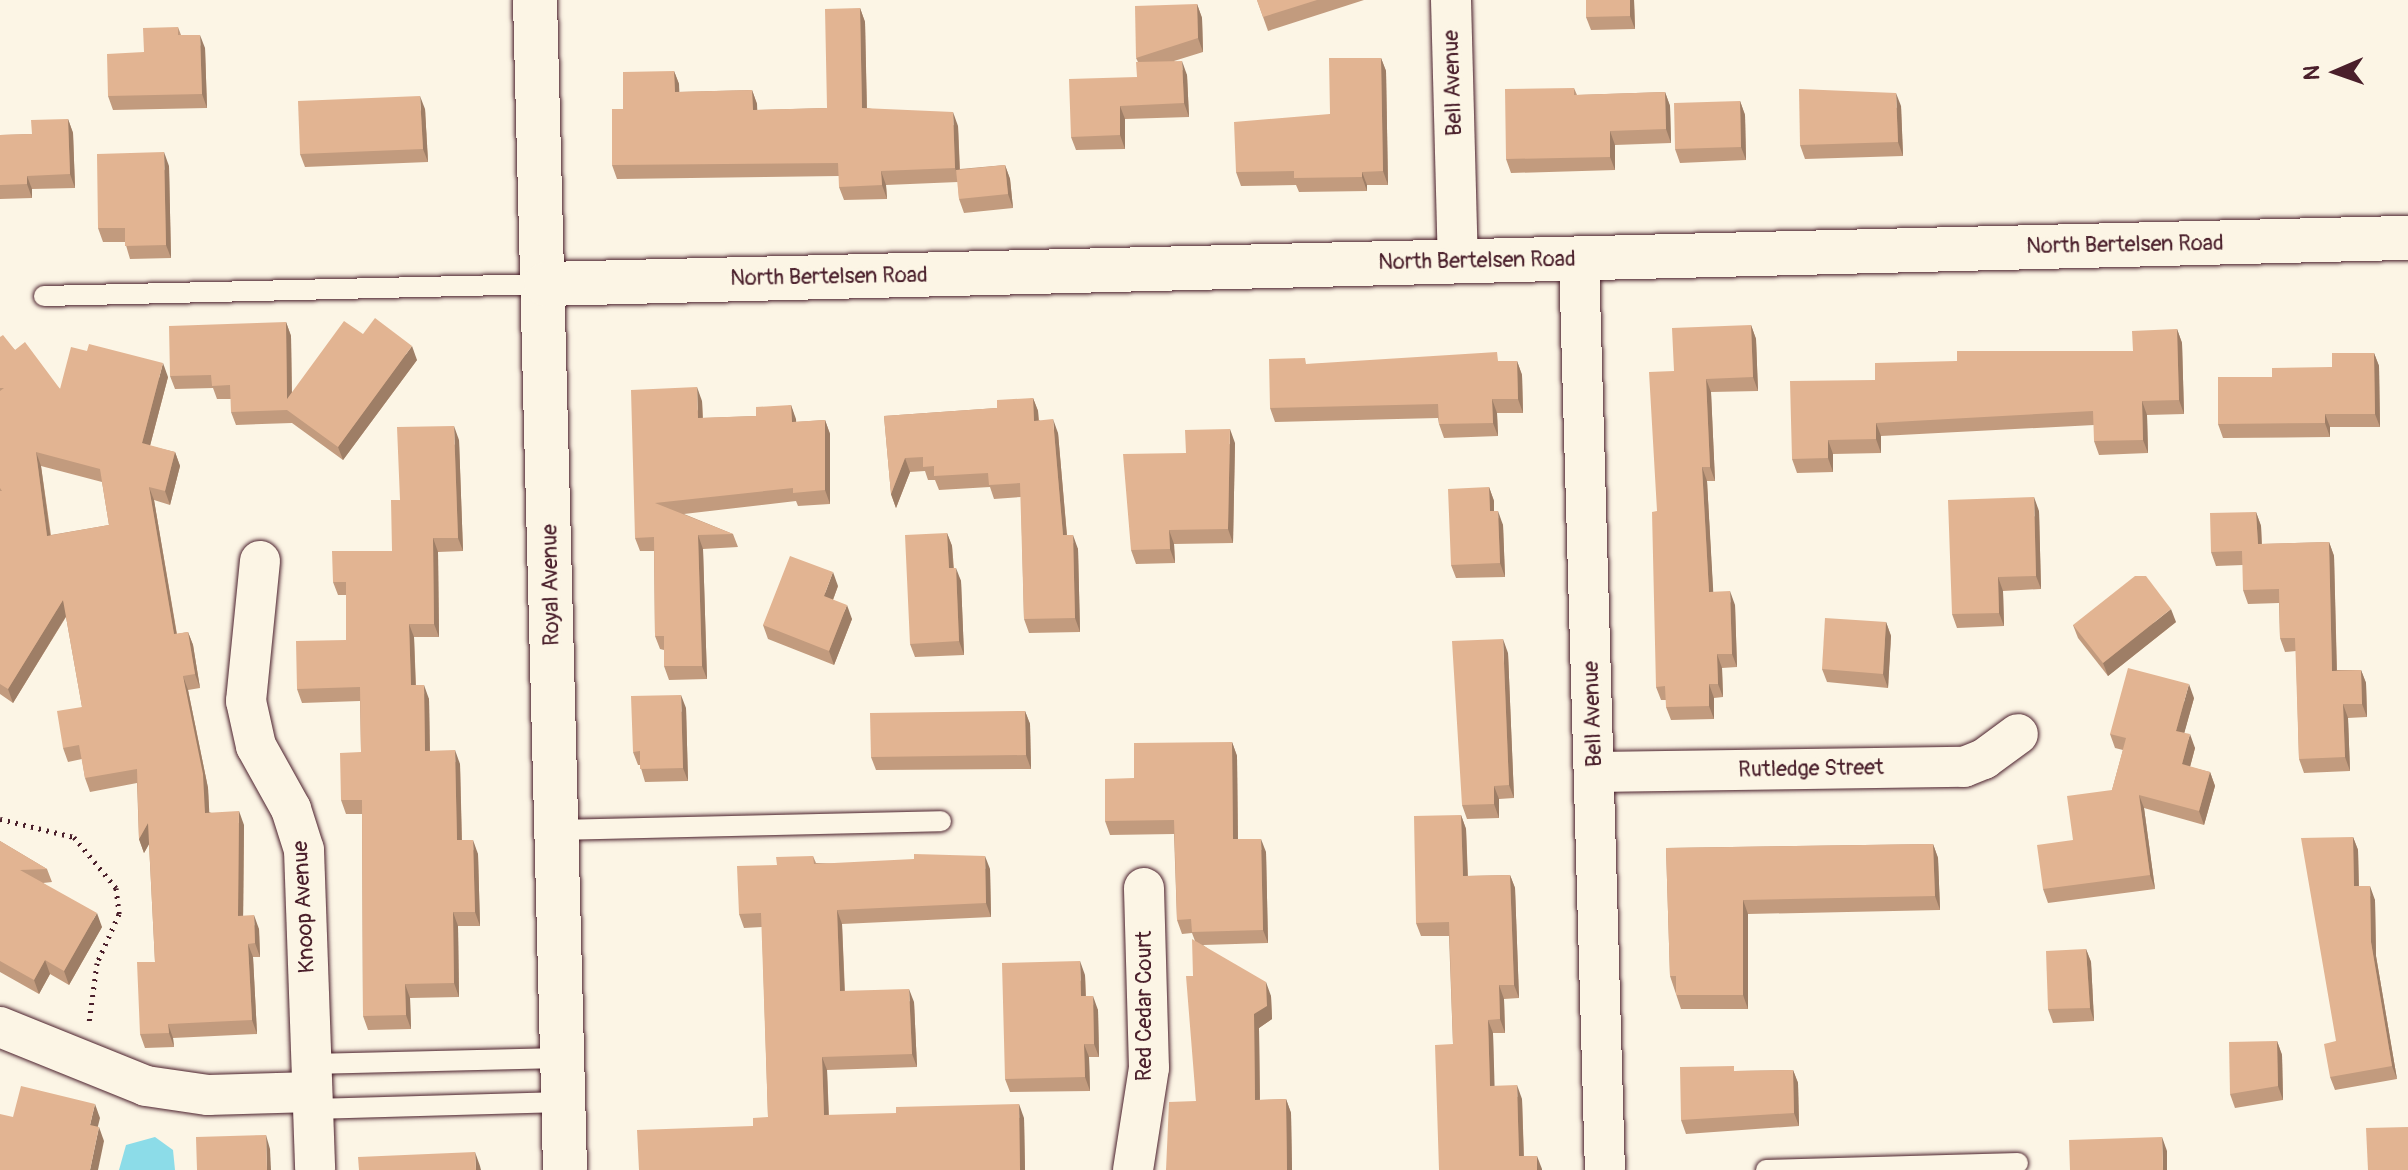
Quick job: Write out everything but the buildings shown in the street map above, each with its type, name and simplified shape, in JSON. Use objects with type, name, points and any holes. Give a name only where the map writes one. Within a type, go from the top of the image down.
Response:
[{"type":"street","name":"Royal Avenue","points":[[535,0],[546,284],[555,830],[565,1170]]},
{"type":"street","name":"Bell Avenue","points":[[1451,0],[1458,262]]},
{"type":"street","name":"North Bertelsen Road","points":[[546,284],[2408,238]]},
{"type":"street","name":"Bell Avenue","points":[[1579,259],[1605,1170]]},
{"type":"street","name":"Knoop Avenue","points":[[260,561],[246,701],[256,746],[291,809],[304,850],[315,1170]]},
{"type":"street","name":"Rutledge Street","points":[[1595,772],[1964,767],[1984,759],[2018,734]]},
{"type":"street","name":"Red Cedar Court","points":[[1133,1170],[1149,1068],[1144,888]]},
{"type":"street","points":[[1,1029],[68,1058],[181,1093],[312,1088]]},
{"type":"lane","points":[[44,296],[546,284]]},
{"type":"lane","points":[[555,830],[941,821]]},
{"type":"lane","points":[[312,1088],[561,1058]]},
{"type":"lane","points":[[312,1088],[563,1102]]},
{"type":"lane","points":[[1766,1170],[2018,1163]]},
{"type":"path","points":[[0,819],[74,837],[116,888],[119,914],[94,973],[93,1014],[68,1058]]},
{"type":"water","points":[[155,1137],[173,1150],[175,1170],[119,1170],[126,1145]]}]
